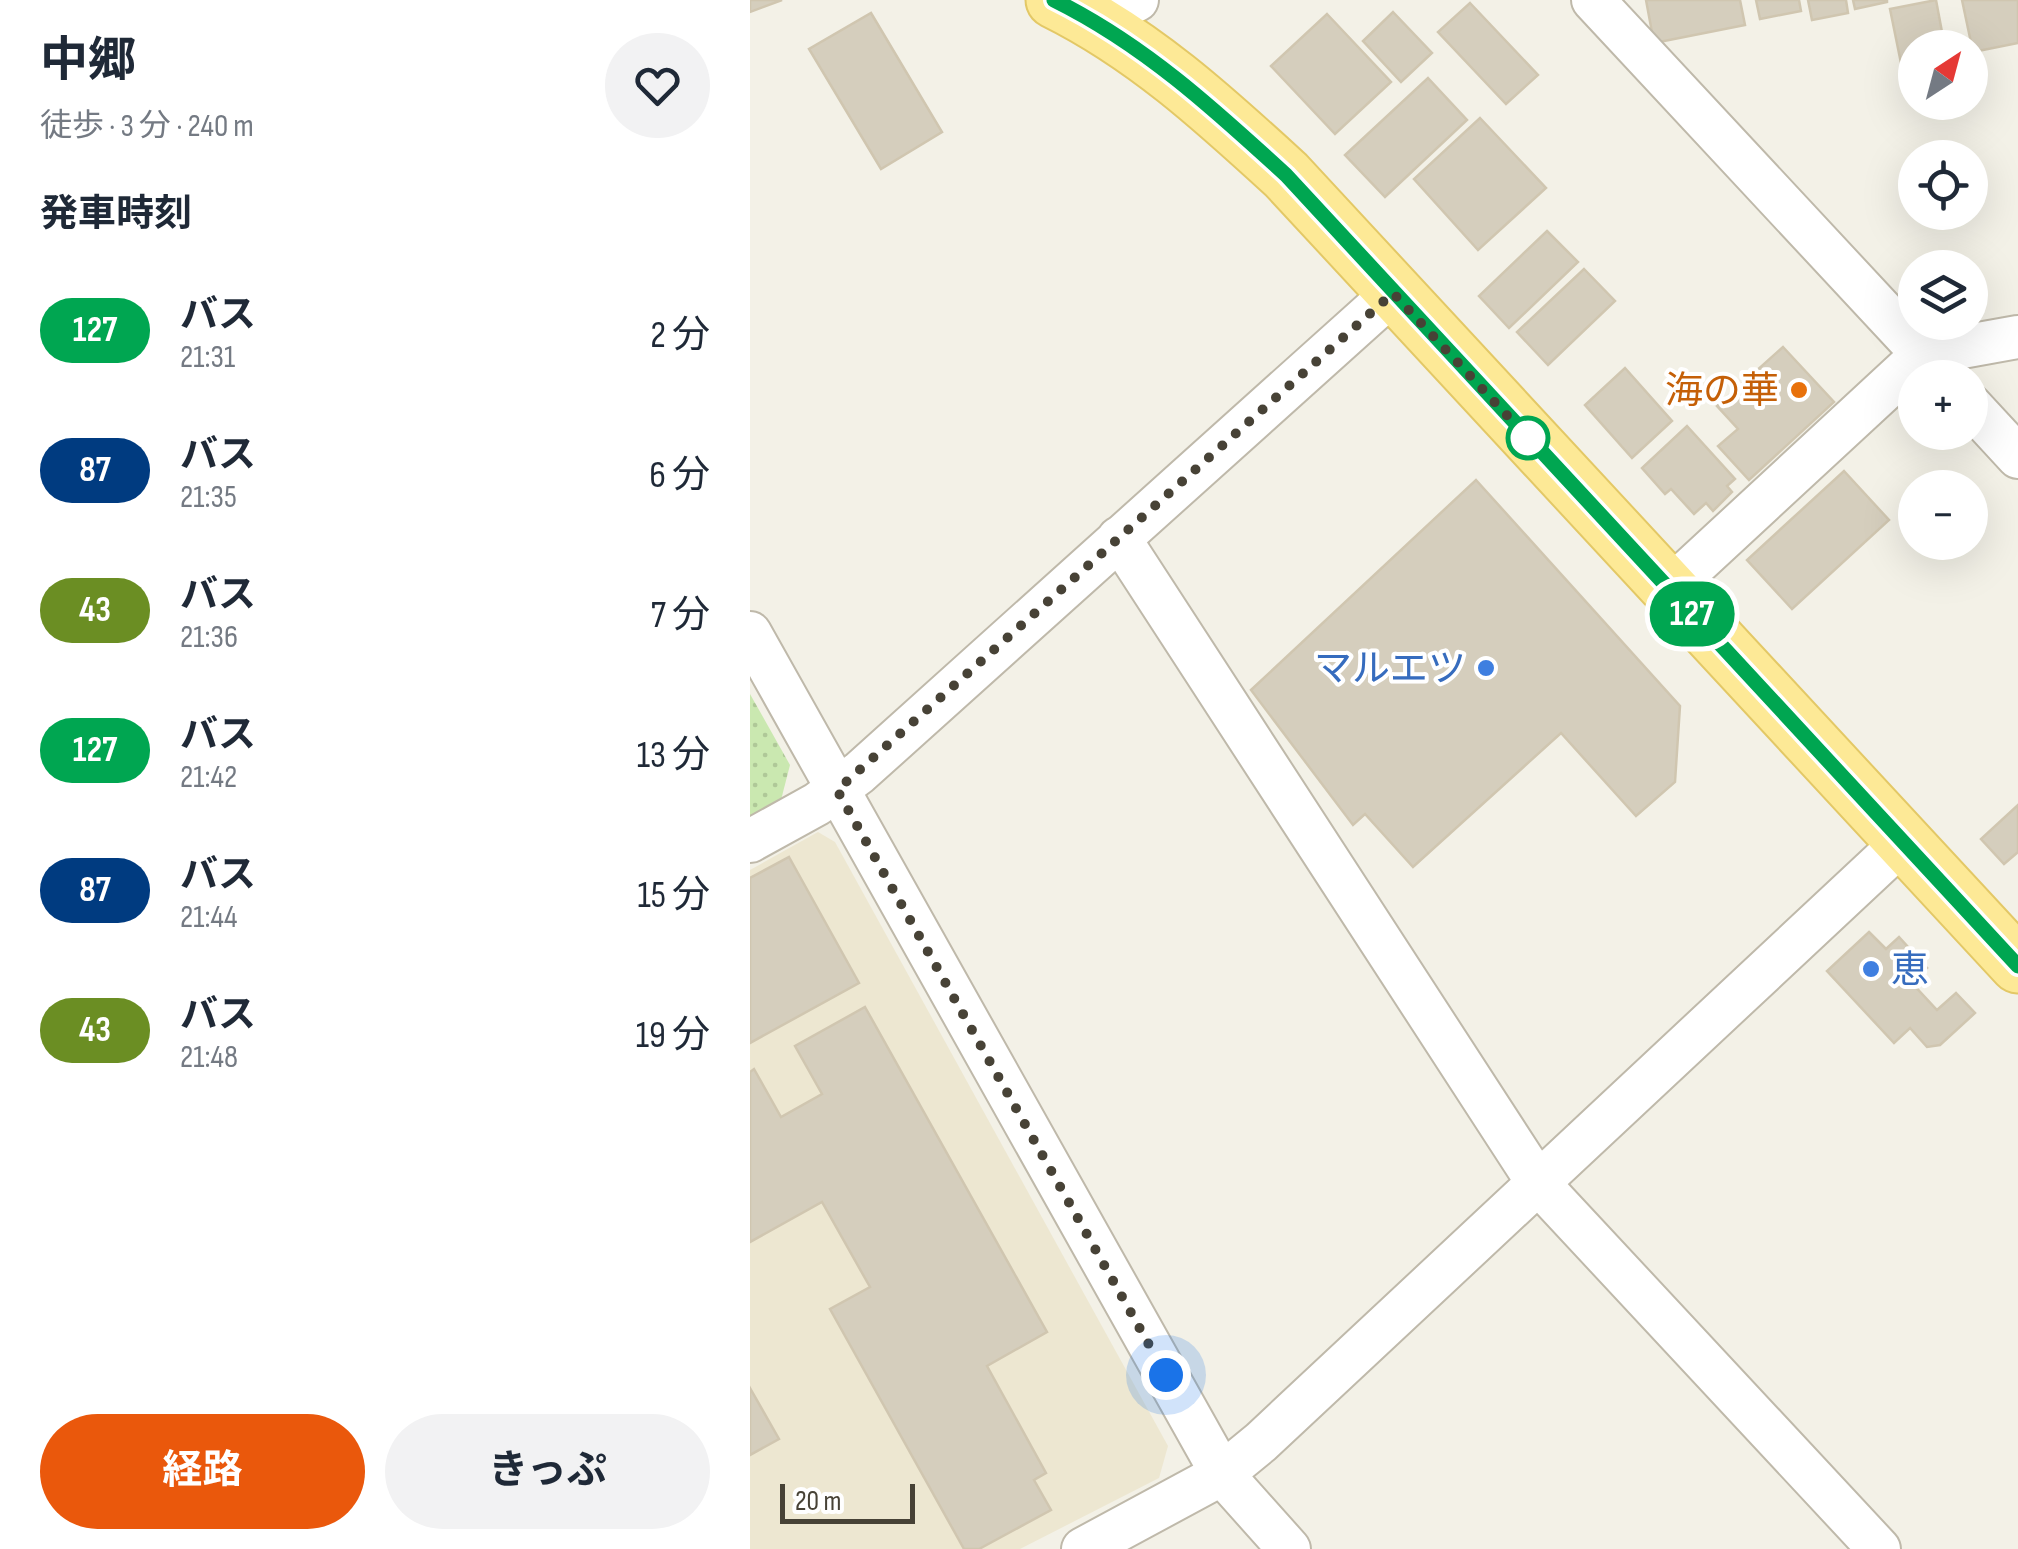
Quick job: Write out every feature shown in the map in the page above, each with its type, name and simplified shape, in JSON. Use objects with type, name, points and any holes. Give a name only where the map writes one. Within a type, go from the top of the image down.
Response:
[{"type":"main road","points":[[1096,7],[1257,148],[2018,966]]},
{"type":"street","points":[[1593,0],[1928,360]]},
{"type":"street","points":[[750,841],[837,790],[1393,293]]},
{"type":"street","points":[[1951,360],[2018,337]]},
{"type":"street","points":[[1669,589],[1898,396]]},
{"type":"street","points":[[1988,424],[2018,457]]},
{"type":"street","points":[[1119,538],[1538,1183],[1879,1549]]},
{"type":"street","points":[[750,633],[1222,1474],[1289,1549]]},
{"type":"street","points":[[1084,1549],[1222,1474],[1904,841]]},
{"type":"shaded area","points":[[818,832],[835,842],[1168,1446],[1159,1478],[1020,1549],[750,1549],[750,870]]},
{"type":"green space","points":[[750,694],[790,765],[781,800],[750,818]]},
{"type":"building","points":[[750,0],[782,0],[750,12]]},
{"type":"building","points":[[1646,0],[1740,0],[1745,25],[1654,43]]},
{"type":"building","points":[[1756,0],[1799,0],[1801,11],[1760,19]]},
{"type":"building","points":[[1808,0],[1846,0],[1848,13],[1812,20]]},
{"type":"building","points":[[1853,0],[1887,0],[1887,2],[1855,9]]},
{"type":"building","points":[[1936,0],[1942,30],[1898,30],[1898,48],[1890,9]]},
{"type":"building","points":[[1962,0],[2018,0],[2018,43],[1988,49],[1988,30],[1968,30]]},
{"type":"building","points":[[1470,3],[1538,75],[1506,104],[1438,32]]},
{"type":"building","points":[[1393,12],[1432,53],[1401,82],[1363,41]]},
{"type":"building","points":[[871,13],[942,132],[881,169],[809,49]]},
{"type":"building","points":[[1327,14],[1391,82],[1335,134],[1271,66]]},
{"type":"building","points":[[1428,78],[1467,120],[1385,197],[1345,155]]},
{"type":"building","points":[[1480,118],[1546,188],[1478,250],[1414,179]]},
{"type":"building","points":[[1547,231],[1578,262],[1509,328],[1479,296]]},
{"type":"building","points":[[1584,269],[1615,301],[1548,365],[1517,332]]},
{"type":"building","points":[[1783,347],[1834,402],[1749,480],[1718,446],[1738,429],[1717,406]]},
{"type":"building","points":[[1625,368],[1672,421],[1632,458],[1585,405]]},
{"type":"building","points":[[1687,426],[1735,479],[1727,486],[1732,492],[1713,511],[1706,503],[1694,514],[1671,489],[1665,494],[1642,468]]},
{"type":"building","points":[[1844,471],[1889,520],[1792,609],[1747,560]]},
{"type":"building","points":[[1476,480],[1680,706],[1675,782],[1636,816],[1561,733],[1413,867],[1365,814],[1353,825],[1251,690]]},
{"type":"building","points":[[2018,805],[2018,852],[2004,864],[1981,839]]},
{"type":"building","points":[[789,857],[859,983],[750,1043],[750,878]]},
{"type":"building","points":[[1869,932],[1886,949],[1899,937],[1927,968],[1911,982],[1937,1010],[1956,993],[1975,1013],[1940,1045],[1927,1047],[1910,1028],[1894,1043],[1827,971]]},
{"type":"building","points":[[865,1007],[1047,1332],[987,1366],[1046,1473],[1034,1480],[1051,1510],[979,1549],[964,1549],[830,1309],[870,1287],[822,1202],[750,1242],[750,1072],[754,1069],[781,1117],[822,1094],[795,1046]]},
{"type":"building","points":[[750,1388],[779,1439],[750,1455]]},
{"type":"bus line","name":"127","points":[[1054,0],[1098,22],[1158,63],[1286,175],[2018,966]]},
{"type":"place","name":"海の華","points":[[1799,390]]},
{"type":"place","name":"マルエツ","points":[[1486,668]]},
{"type":"place","name":"恵","points":[[1871,969]]},
{"type":"route","points":[[1166,1375],[837,790],[1393,293],[1528,438]]}]
